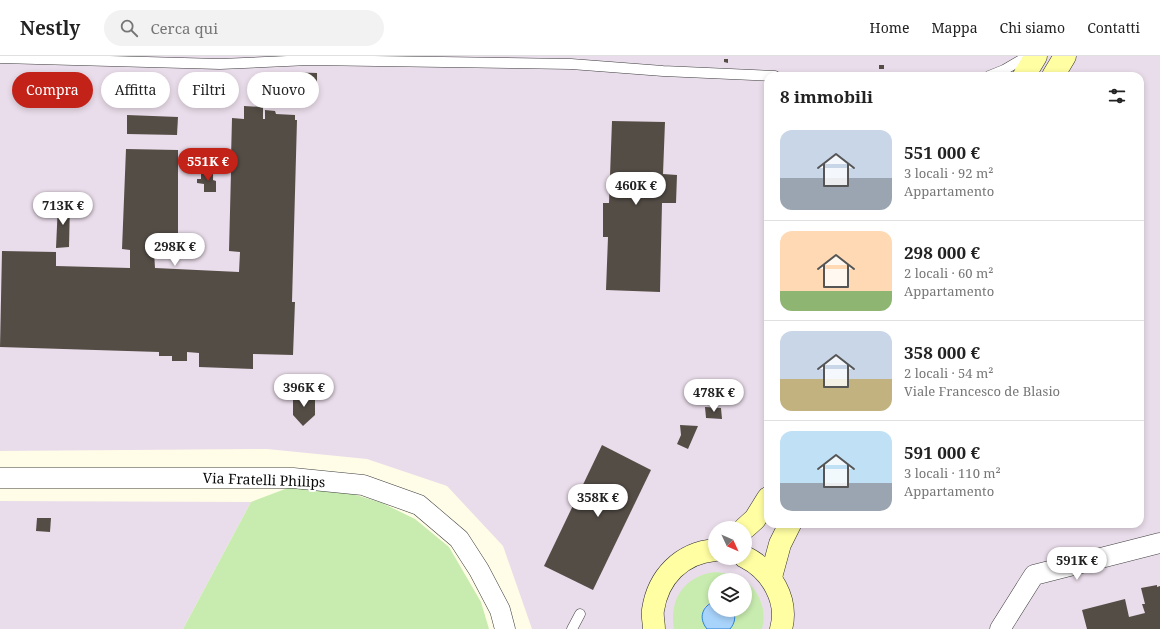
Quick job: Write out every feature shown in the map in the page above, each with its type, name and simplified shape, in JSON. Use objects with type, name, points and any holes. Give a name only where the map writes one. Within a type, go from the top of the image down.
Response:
[{"type":"street","points":[[1026,72],[1036,56]]},
{"type":"street","points":[[1055,72],[1065,56]]},
{"type":"street","name":"Via Fratelli Philips","points":[[0,478],[293,478],[363,485],[418,505],[459,539],[479,570],[500,610],[505,629]]},
{"type":"street","points":[[752,521],[764,504]]},
{"type":"street","points":[[771,577],[780,544],[788,528]]},
{"type":"street","points":[[1000,629],[1034,575],[1160,542]]},
{"type":"street","points":[[654,629],[653,612],[656,594],[665,577],[684,560],[695,554],[708,551]]},
{"type":"street","points":[[752,560],[771,577],[778,591],[782,607],[784,627]]},
{"type":"lane","points":[[999,72],[1028,56]]},
{"type":"lane","points":[[0,58],[220,64],[309,60],[571,64],[662,71],[764,76]]},
{"type":"lane","points":[[572,629],[580,614]]},
{"type":"shaded area","points":[[0,56],[1160,56],[1160,629],[532,629],[503,546],[447,486],[367,459],[267,449],[0,451]]},
{"type":"shaded area","points":[[0,501],[251,502],[183,629],[0,629]]},
{"type":"green space","points":[[293,486],[343,491],[382,503],[415,519],[449,547],[481,602],[489,629],[183,629],[251,502]]},
{"type":"green space","points":[[708,573],[708,604],[704,608],[705,628],[707,629],[674,629],[674,608],[681,591],[695,578]]},
{"type":"green space","points":[[752,587],[761,602],[763,609],[764,615],[762,629],[730,629],[733,617],[752,617]]},
{"type":"water","points":[[708,605],[708,617],[734,617],[733,624],[730,629],[707,629],[704,625],[702,617],[704,609]]},
{"type":"building","points":[[724,59],[728,59],[728,63],[724,62]]},
{"type":"building","points":[[879,65],[884,65],[884,69],[879,69]]},
{"type":"building","points":[[244,106],[247,106],[247,108],[263,108],[263,119],[265,119],[265,110],[275,111],[276,114],[295,115],[295,120],[297,120],[292,302],[295,302],[293,355],[253,354],[253,369],[199,367],[199,353],[187,352],[187,361],[172,361],[172,356],[159,356],[159,352],[0,347],[2,251],[56,252],[56,266],[130,268],[130,250],[122,249],[126,149],[178,150],[178,251],[154,251],[155,268],[239,272],[240,252],[229,251],[231,172],[227,172],[227,158],[231,158],[232,118],[244,119]]},
{"type":"building","points":[[127,115],[178,117],[177,135],[127,134]]},
{"type":"building","points":[[612,121],[665,122],[663,174],[677,175],[676,203],[662,203],[660,292],[606,290],[608,237],[603,237],[603,203],[609,203]]},
{"type":"building","points":[[201,171],[213,172],[213,180],[216,181],[216,192],[204,192],[204,184],[197,183],[197,179],[201,179]]},
{"type":"building","points":[[70,203],[69,247],[56,248],[58,204]]},
{"type":"building","points":[[305,390],[315,400],[315,415],[303,426],[293,415],[293,399]]},
{"type":"building","points":[[705,407],[721,408],[722,419],[706,418]]},
{"type":"building","points":[[680,425],[698,426],[688,449],[677,444],[681,435]]},
{"type":"building","points":[[602,445],[651,470],[593,590],[544,566]]},
{"type":"building","points":[[37,518],[51,518],[50,532],[36,531]]},
{"type":"building","points":[[1157,585],[1157,587],[1160,586],[1160,629],[1087,629],[1082,610],[1125,599],[1129,617],[1145,613],[1142,604],[1145,604],[1141,588]]}]
